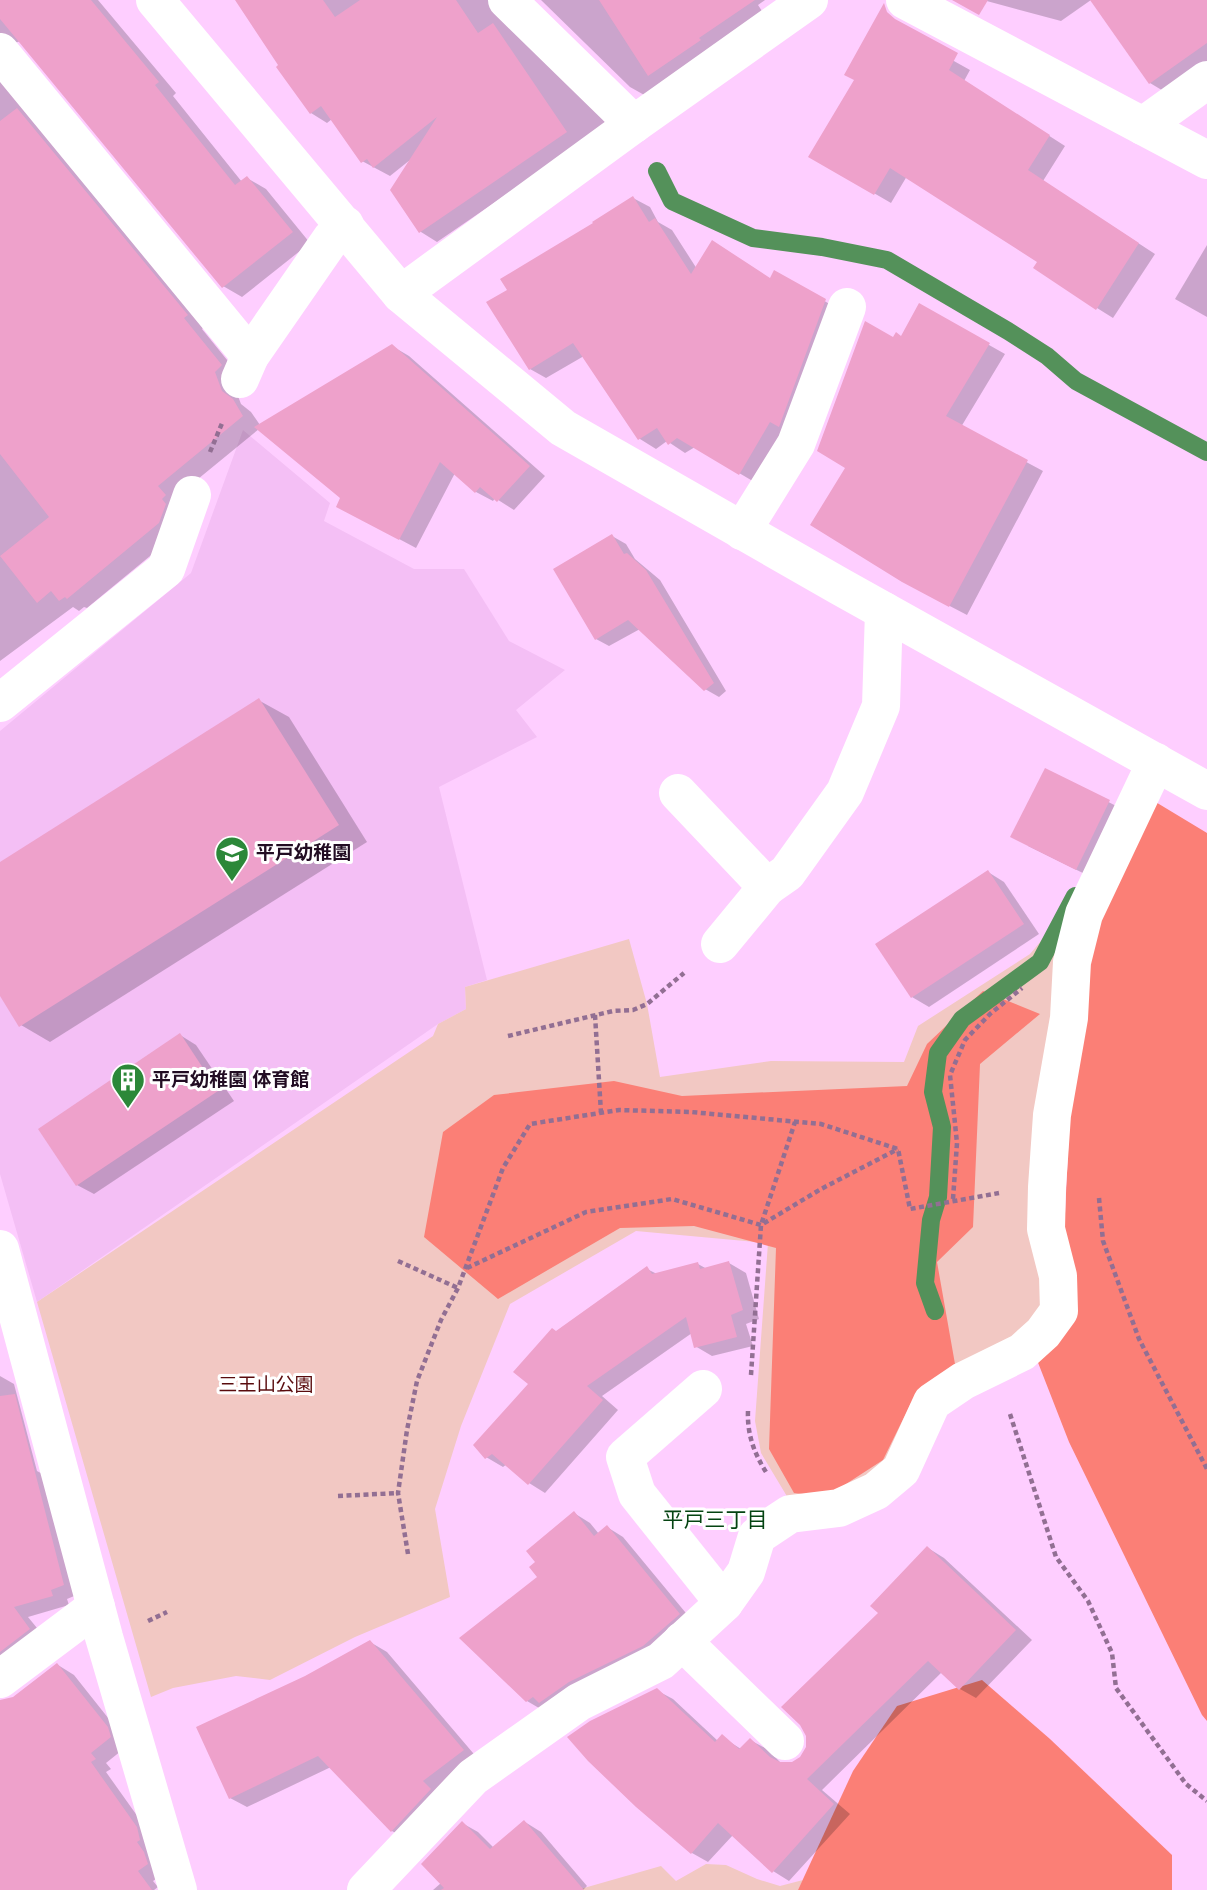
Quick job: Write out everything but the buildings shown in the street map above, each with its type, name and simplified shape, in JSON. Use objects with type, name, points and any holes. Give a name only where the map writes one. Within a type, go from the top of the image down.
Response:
[{"type":"street","points":[[155,0],[401,294],[563,428],[1207,791]]},
{"type":"street","points":[[507,0],[634,124]]},
{"type":"street","points":[[401,294],[809,0]]},
{"type":"street","points":[[905,0],[1207,160]]},
{"type":"street","points":[[0,52],[245,367],[331,239],[345,225]]},
{"type":"street","points":[[1143,126],[1207,80]]},
{"type":"street","points":[[742,531],[796,444],[847,307]]},
{"type":"street","points":[[0,703],[166,569],[192,495]]},
{"type":"street","points":[[720,944],[768,887],[787,873],[845,792],[881,706],[884,611]]},
{"type":"street","points":[[366,1890],[473,1777],[579,1702],[661,1661],[724,1603],[746,1572],[757,1536],[790,1514],[839,1508],[876,1491],[901,1470],[912,1440],[932,1402],[962,1381],[1022,1352],[1043,1333],[1059,1311],[1058,1276],[1046,1229],[1046,1188],[1052,1115],[1069,1018],[1072,962],[1084,914],[1156,762]]},
{"type":"street","points":[[678,793],[768,887]]},
{"type":"street","points":[[0,1249],[96,1607],[178,1890]]},
{"type":"street","points":[[703,1389],[625,1457],[637,1494],[724,1603]]},
{"type":"street","points":[[0,1679],[96,1607]]},
{"type":"street","points":[[682,1641],[785,1741]]},
{"type":"path","points":[[192,495],[245,367]]},
{"type":"path","points":[[898,1149],[910,1209],[953,1199],[957,1143],[950,1075],[965,1040],[1013,993],[1024,987]]},
{"type":"path","points":[[508,1036],[614,1011],[633,1010],[646,1004]]},
{"type":"path","points":[[595,1015],[601,1113]]},
{"type":"path","points":[[408,1554],[398,1493],[407,1430],[418,1381],[441,1320],[466,1268],[503,1168],[530,1124],[619,1110],[691,1112],[821,1124],[898,1149]]},
{"type":"path","points":[[750,1384],[761,1225],[795,1122]]},
{"type":"path","points":[[466,1268],[586,1212],[672,1199],[761,1225],[821,1189],[898,1149]]},
{"type":"path","points":[[1098,1188],[1103,1241],[1139,1339],[1207,1469]]},
{"type":"path","points":[[398,1261],[458,1288]]},
{"type":"path","points":[[994,1365],[1056,1557],[1088,1601],[1112,1653],[1116,1688],[1186,1784],[1207,1801]]},
{"type":"path","points":[[748,1410],[747,1423],[754,1452],[790,1514]]},
{"type":"path","points":[[338,1496],[398,1493]]},
{"type":"shaded area","name":"平戸幼稚園","points":[[243,430],[330,503],[324,521],[414,569],[464,569],[509,641],[565,670],[516,710],[537,737],[439,787],[487,980],[465,987],[466,1009],[438,1024],[37,1302],[0,1174],[0,731],[191,573]]},
{"type":"shaded area","points":[[1149,798],[1207,833],[1207,1721],[1069,1442],[1037,1360],[1062,1276],[1077,966]]},
{"type":"shaded area","points":[[983,991],[1040,1014],[980,1064],[973,1227],[937,1262],[955,1364],[911,1403],[883,1460],[826,1497],[794,1493],[769,1449],[776,1248],[694,1226],[620,1228],[498,1299],[424,1237],[443,1132],[494,1095],[614,1081],[682,1096],[907,1086],[927,1044]]},
{"type":"shaded area","points":[[982,1680],[1050,1739],[1172,1855],[1172,1890],[798,1890],[853,1771],[897,1706]]},
{"type":"green space","name":"三王山公園","points":[[1068,909],[1051,1309],[956,1376],[894,1465],[794,1508],[761,1453],[755,1421],[768,1243],[636,1231],[510,1304],[461,1426],[435,1509],[450,1597],[355,1637],[270,1680],[236,1676],[173,1688],[151,1697],[37,1302],[433,1036],[438,1024],[466,1009],[465,987],[629,939],[647,1004],[660,1077],[771,1061],[904,1062],[918,1026],[1030,954]]},
{"type":"green space","points":[[706,1864],[726,1865],[780,1886],[803,1880],[798,1890],[577,1890],[661,1866],[676,1881]]},
{"type":"waterway","points":[[657,171],[672,201],[753,238],[822,247],[887,260],[1008,331],[1047,356],[1076,381],[1207,452]]},
{"type":"waterway","points":[[935,1311],[925,1283],[931,1220],[938,1197],[942,1127],[933,1092],[938,1053],[962,1019],[1040,962],[1075,896]]},
{"type":"place","name":"平戸幼稚園","points":[[232,883]]},
{"type":"place","name":"平戸幼稚園 体育館","points":[[128,1110]]},
{"type":"district","name":"平戸三丁目","points":[[715,1520]]}]
